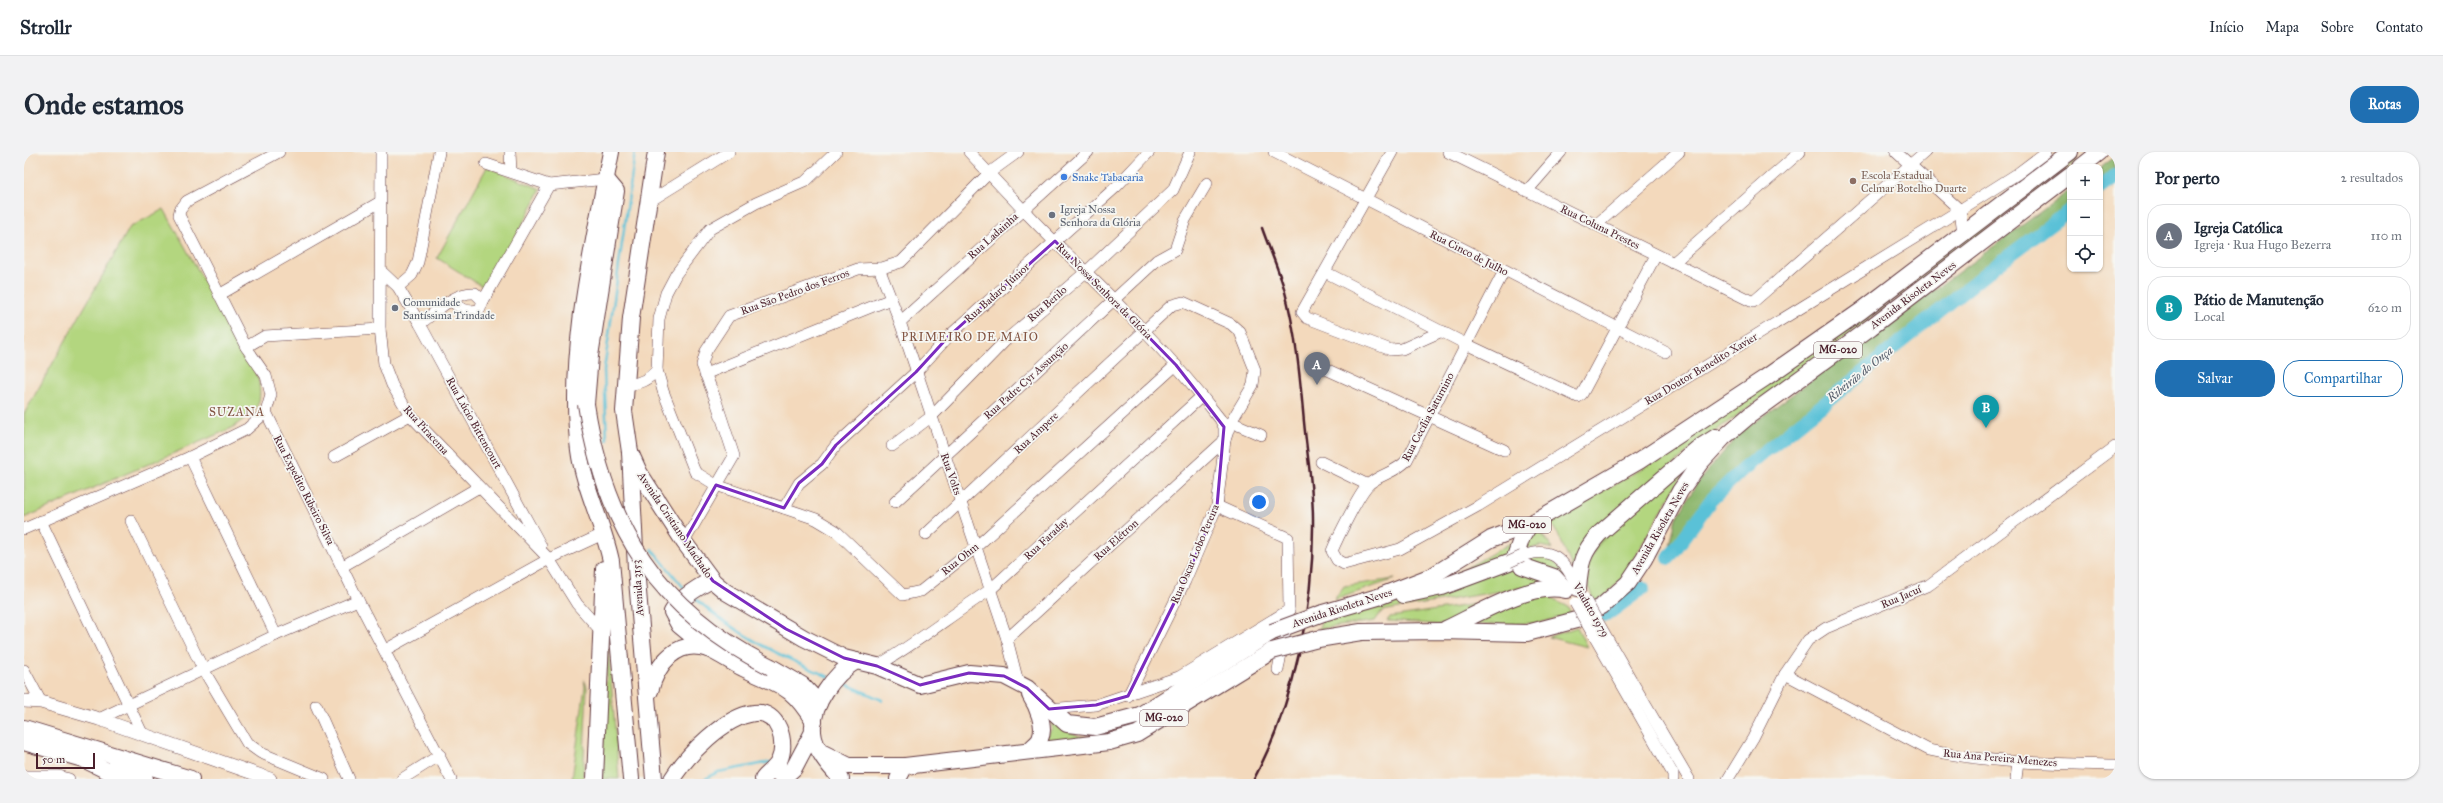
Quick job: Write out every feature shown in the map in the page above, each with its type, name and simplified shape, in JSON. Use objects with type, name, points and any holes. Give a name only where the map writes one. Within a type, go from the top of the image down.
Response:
[{"type":"highway","points":[[611,152],[577,357],[575,405],[580,452],[595,506],[606,537],[618,636],[631,779]]},
{"type":"highway","points":[[626,391],[630,318],[650,201],[656,152]]},
{"type":"highway","name":"Avenida Risoleta Neves","points":[[1067,724],[1095,727],[1140,715],[1270,627],[1378,597],[1432,576],[1491,540],[1530,524],[1639,461],[1764,378],[1861,310],[2070,152]]},
{"type":"highway","points":[[2085,164],[2100,152]]},
{"type":"highway","name":"Avenida Risoleta Neves","points":[[1036,750],[1109,742],[1137,734],[1272,651],[1318,639],[1361,632],[1442,631],[1527,633],[1576,620],[1602,606],[1628,583],[1644,559],[1680,491],[1700,463],[1723,438],[1750,415],[1871,327],[2067,177]]},
{"type":"highway","points":[[606,179],[616,191],[590,356],[586,404],[597,463],[617,517],[644,563],[697,620],[728,644],[822,697]]},
{"type":"highway","name":"Avenida 3153","points":[[626,391],[624,411],[630,452],[636,568],[654,779]]},
{"type":"highway","points":[[1576,595],[1583,556],[1586,549],[1599,534],[1697,449],[1750,415]]},
{"type":"highway","name":"Avenida Cristiano Machado","points":[[630,452],[638,472],[684,542],[712,580],[726,592],[786,629],[844,658],[877,666],[920,685],[968,673],[1004,676],[1022,685]]},
{"type":"highway","points":[[1530,524],[1522,537],[1516,554],[1522,566],[1554,577],[1576,595]]},
{"type":"highway","points":[[595,779],[606,537]]},
{"type":"highway","points":[[1378,597],[1401,596],[1442,587],[1515,559]]},
{"type":"highway","points":[[712,580],[697,588],[682,600],[672,612],[675,621],[708,650],[742,668],[780,683],[796,695],[814,727],[822,753],[841,779]]},
{"type":"highway","points":[[1442,631],[1530,590],[1553,586],[1576,595]]},
{"type":"highway","points":[[648,696],[654,677],[666,659],[676,650],[692,646],[708,650]]},
{"type":"highway","points":[[782,779],[794,768],[814,727],[822,697],[842,672],[856,661]]},
{"type":"highway","points":[[1022,685],[1067,724]]},
{"type":"highway","points":[[1022,685],[1040,719],[1041,732],[1036,750]]},
{"type":"highway","points":[[672,779],[708,737],[729,723],[755,712],[769,717],[778,725],[783,744],[779,761],[763,779]]},
{"type":"highway","points":[[24,728],[191,779]]},
{"type":"highway","points":[[24,742],[145,779]]},
{"type":"highway","name":"MG-020","points":[[822,753],[849,766],[901,773],[1036,750]]},
{"type":"highway","points":[[83,759],[124,779]]},
{"type":"main road","points":[[24,701],[41,702],[99,720],[270,779]]},
{"type":"street","points":[[24,529],[190,457],[247,429],[266,412],[271,395],[266,376],[246,347],[219,295],[180,218],[180,210],[187,201],[279,152]]},
{"type":"street","name":"Rua Piracema","points":[[381,152],[380,329],[384,364],[392,385],[410,415],[549,559],[577,604],[601,632]]},
{"type":"street","points":[[398,287],[412,275],[418,262],[439,152]]},
{"type":"street","points":[[510,152],[511,172]]},
{"type":"street","points":[[650,201],[729,152]]},
{"type":"street","points":[[822,164],[823,152]]},
{"type":"street","name":"Rua Ohm","points":[[836,152],[806,181],[756,203],[710,229],[691,252],[676,274],[666,293],[659,319],[657,370],[663,391],[696,472],[716,485],[816,519],[836,531],[903,595],[921,591],[976,547],[1176,365]]},
{"type":"street","name":"Rua Nossa Senhora da Glória","points":[[969,152],[1055,241],[1087,271],[1176,365],[1220,419],[1224,427],[1224,440]]},
{"type":"street","name":"Rua São Pedro dos Ferros","points":[[703,369],[706,351],[729,316],[851,271],[879,268],[901,262],[989,173],[1018,152]]},
{"type":"street","name":"Rua Ladainha","points":[[900,322],[1088,152]]},
{"type":"street","name":"Rua Badaró Júnior","points":[[784,508],[799,483],[822,464],[836,445],[916,372],[949,336],[1116,187],[1149,152]]},
{"type":"street","name":"Rua Berilo","points":[[892,446],[932,416],[1006,340],[1087,271],[1173,190],[1190,152]]},
{"type":"street","name":"Rua Cinco de Julho","points":[[1274,152],[1504,271],[1665,352]]},
{"type":"street","points":[[1392,152],[1304,308],[1303,315],[1396,350],[1442,331]]},
{"type":"street","name":"Rua Coluna Prestes","points":[[1450,152],[1753,302],[1909,166]]},
{"type":"street","points":[[1527,191],[1561,152]]},
{"type":"street","points":[[1596,225],[1679,152]]},
{"type":"street","points":[[1673,263],[1800,152]]},
{"type":"street","points":[[1896,152],[1909,166],[1960,210],[1963,233]]},
{"type":"street","points":[[1909,166],[1925,152]]},
{"type":"street","name":"Rua Doutor Benedito Xavier","points":[[1368,485],[1332,551],[1337,560],[1344,564],[1400,549],[1478,506],[1960,210],[2017,174],[2046,152]]},
{"type":"street","points":[[486,164],[549,185],[606,179]]},
{"type":"street","name":"Rua Padre Cyr Assunção","points":[[895,502],[1157,260],[1174,250],[1185,220],[1207,183]]},
{"type":"street","points":[[451,301],[465,311],[470,312],[480,309],[549,185]]},
{"type":"street","points":[[219,295],[380,202]]},
{"type":"street","points":[[1325,272],[1466,344],[1573,396],[1582,394],[1656,254]]},
{"type":"street","name":"Rua Volts","points":[[879,268],[900,322],[1022,685]]},
{"type":"street","name":"Rua Lúcio Bittencourt","points":[[381,271],[398,287],[420,324],[549,559]]},
{"type":"street","name":"Rua Cecília Saturnino","points":[[1368,485],[1400,468],[1430,417],[1504,271]]},
{"type":"street","points":[[420,324],[462,294],[475,293],[484,301]]},
{"type":"street","points":[[684,542],[734,456],[716,401],[703,369],[891,299]]},
{"type":"street","name":"Rua Ampere","points":[[926,534],[1145,332],[1172,305],[1183,302],[1231,324],[1240,332],[1255,370],[1253,384]]},
{"type":"street","points":[[246,347],[265,336],[272,335],[380,329]]},
{"type":"street","points":[[1319,366],[1504,450]]},
{"type":"street","points":[[626,391],[633,385],[645,380],[657,370]]},
{"type":"street","name":"Rua Oscar Lobo Pereira","points":[[1128,696],[1185,581],[1217,506],[1224,440],[1231,422],[1253,384]]},
{"type":"street","name":"Rua Faraday","points":[[877,666],[921,640],[965,606],[990,590],[1202,396]]},
{"type":"street","name":"Rua Expedito Ribeiro Silva","points":[[266,412],[358,600],[440,755],[451,779]]},
{"type":"street","points":[[334,457],[410,415]]},
{"type":"street","points":[[1231,422],[1261,435]]},
{"type":"street","name":"Rua Elétron","points":[[1007,639],[1224,440]]},
{"type":"street","name":"Rua Jacuí","points":[[1727,778],[1753,738],[1797,653],[1808,640],[1826,628],[1929,585],[2115,447]]},
{"type":"street","points":[[190,457],[276,635]]},
{"type":"street","points":[[1321,462],[1368,485]]},
{"type":"street","points":[[342,566],[479,487]]},
{"type":"street","points":[[1217,506],[1288,538],[1289,610],[1278,670]]},
{"type":"street","points":[[41,521],[143,735]]},
{"type":"street","points":[[131,521],[204,669],[247,743],[261,753],[324,779]]},
{"type":"street","points":[[385,650],[549,559],[606,537]]},
{"type":"street","name":"Viaduto 1979","points":[[1515,559],[1534,552],[1544,552],[1554,556],[1565,565],[1576,595],[1636,700]]},
{"type":"street","points":[[99,720],[276,635],[358,600]]},
{"type":"street","points":[[1046,706],[1096,705],[1128,696],[1179,677],[1270,627],[1289,610]]},
{"type":"street","points":[[24,670],[41,702]]},
{"type":"street","name":"Rua Ana Pereira Menezes","points":[[1785,674],[1928,750],[1949,755],[2018,761],[2115,765]]},
{"type":"street","points":[[1636,700],[1673,774],[1673,779]]},
{"type":"street","points":[[1636,700],[1689,779]]},
{"type":"street","points":[[316,705],[349,779]]},
{"type":"street","points":[[1067,724],[1096,705]]},
{"type":"street","points":[[402,779],[440,755]]},
{"type":"street","points":[[2016,779],[2018,761]]},
{"type":"street","points":[[24,776],[59,776],[68,779]]},
{"type":"highlighted area","points":[[1055,241],[1176,365],[1224,427],[1217,506],[1185,581],[1128,696],[1096,705],[1049,709],[1027,688],[1004,676],[969,673],[920,685],[877,666],[844,658],[786,629],[713,581],[684,542],[716,485],[784,508],[799,483],[822,464],[836,445],[916,372],[949,336]]},
{"type":"green space","points":[[2078,154],[2075,163],[2067,164],[2067,169],[1810,364],[1701,441],[1670,468],[1574,572],[1559,536],[1550,522],[1644,467]]},
{"type":"green space","points":[[2115,157],[2115,174],[2103,183],[2103,166]]},
{"type":"green space","points":[[487,167],[541,189],[488,290],[437,258]]},
{"type":"green space","points":[[2067,192],[2067,209],[1952,296],[1757,453],[1711,496],[1669,551],[1675,522],[1697,483],[1740,433]]},
{"type":"green space","points":[[164,209],[258,378],[260,396],[256,408],[232,428],[24,518],[24,414],[130,227]]},
{"type":"green space","points":[[1694,456],[1622,578],[1605,596],[1594,601],[1589,587],[1587,572],[1589,562],[1595,550],[1619,522]]},
{"type":"green space","points":[[1538,529],[1553,549],[1541,546],[1519,551],[1529,537]]},
{"type":"green space","points":[[1516,540],[1513,553],[1443,581]]},
{"type":"green space","points":[[1537,555],[1548,558],[1557,564],[1570,584],[1523,563]]},
{"type":"green space","points":[[1515,563],[1555,582],[1382,611],[1375,621],[1319,629],[1321,621],[1439,593]]},
{"type":"green space","points":[[1395,579],[1334,600],[1344,586]]},
{"type":"green space","points":[[1547,597],[1567,606],[1571,614],[1539,623],[1461,625],[1527,598]]},
{"type":"green space","points":[[1503,600],[1444,625],[1387,621],[1390,617]]},
{"type":"green space","points":[[1577,627],[1587,647],[1548,637]]},
{"type":"green space","points":[[608,642],[619,779],[602,779]]},
{"type":"green space","points":[[1266,642],[1267,649],[1132,731],[1111,738],[1044,742],[1052,728],[1052,718],[1073,734],[1089,738],[1105,735],[1127,727],[1178,699]]},
{"type":"green space","points":[[584,679],[587,687],[583,779],[572,779],[585,687]]},
{"type":"waterway","points":[[607,440],[604,370],[635,152]]},
{"type":"waterway","name":"Ribeirão do Onça","points":[[2103,185],[2115,176]]},
{"type":"waterway","name":"Ribeirão do Onça","points":[[1669,558],[1711,500],[1743,469],[1994,267],[2067,212]]},
{"type":"waterway","points":[[652,549],[684,588]]},
{"type":"waterway","name":"Ribeirão do Onça","points":[[1606,615],[1643,588]]},
{"type":"waterway","points":[[696,599],[711,612],[760,644],[776,653],[829,677]]},
{"type":"waterway","points":[[839,681],[882,700]]},
{"type":"waterway","points":[[705,779],[718,772],[771,762]]},
{"type":"railway","points":[[1254,779],[1281,718],[1299,652],[1306,619],[1310,585],[1313,519],[1311,483],[1295,338],[1282,280],[1262,228]]},
{"type":"place","name":"Snake Tabacaria","points":[[1064,177]]},
{"type":"place","name":"Escola Estadual Celmar Botelho Duarte","points":[[1853,181]]},
{"type":"place","name":"Igreja Nossa Senhora da Glória","points":[[1052,215]]},
{"type":"place","name":"Comunidade Santíssima Trindade","points":[[395,308]]},
{"type":"place","name":"Igreja Católica","points":[[1317,385]]},
{"type":"place","name":"Pátio de Manutenção","points":[[1986,428]]},
{"type":"district","name":"PRIMEIRO DE MAIO","points":[[970,337]]},
{"type":"district","name":"SUZANA","points":[[237,412]]}]
